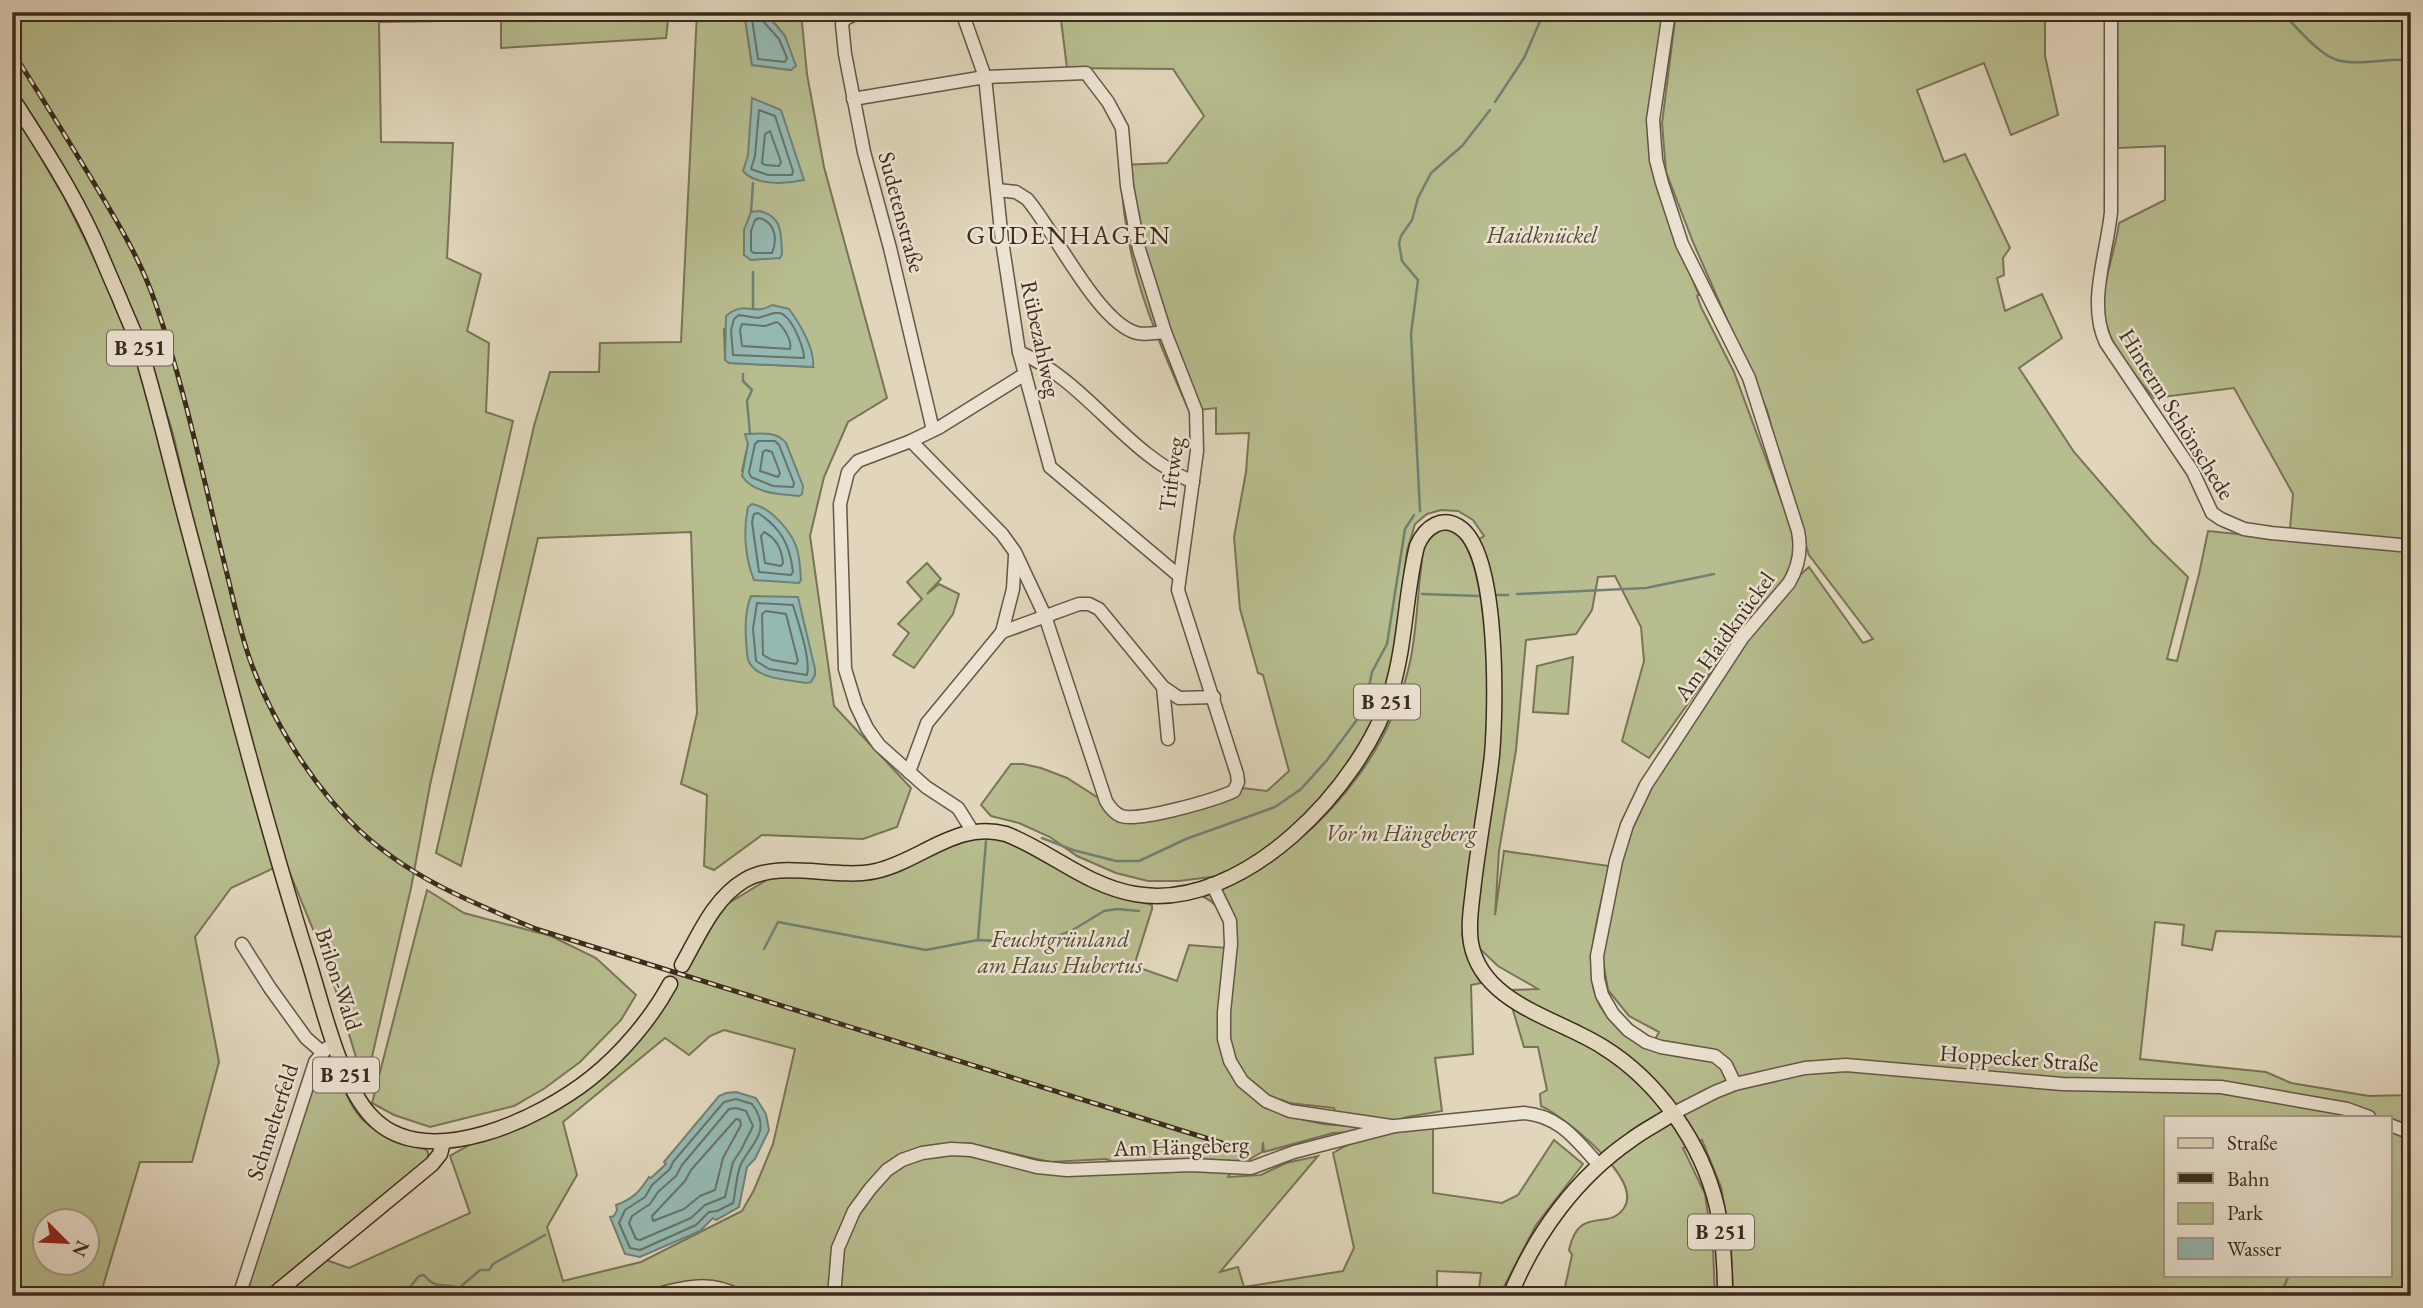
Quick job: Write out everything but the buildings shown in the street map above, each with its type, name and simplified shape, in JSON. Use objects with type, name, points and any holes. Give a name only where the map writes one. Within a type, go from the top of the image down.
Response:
[{"type":"main road","name":"Brilon-Wald","points":[[12,98],[50,158],[92,234],[140,348],[290,901],[332,1033],[352,1087],[365,1110],[389,1131],[414,1140],[443,1142],[515,1122],[567,1096],[600,1070],[624,1047],[670,984]]},
{"type":"main road","name":"B 251","points":[[682,965],[717,906],[733,888],[746,879],[772,872],[842,874],[880,870],[909,860],[953,837],[973,832],[1006,834],[1092,880],[1136,894],[1182,893],[1212,884],[1255,864],[1286,841],[1328,801],[1349,773],[1377,726],[1390,694],[1403,643],[1417,546],[1433,525],[1455,524],[1473,541],[1483,567],[1490,601],[1493,655],[1492,753],[1469,924],[1475,959],[1487,977],[1506,995],[1602,1046],[1622,1060],[1648,1083],[1672,1114],[1696,1150],[1713,1191],[1723,1248],[1726,1296]]},
{"type":"main road","points":[[1510,1296],[1528,1257],[1550,1221],[1576,1188],[1631,1139],[1672,1114]]},
{"type":"main road","points":[[272,1296],[432,1164],[440,1154],[443,1142]]},
{"type":"street","name":"Sudetenstraße","points":[[859,12],[845,19],[842,24],[853,99],[933,430]]},
{"type":"street","name":"Rübezahlweg","points":[[962,12],[985,77],[1002,241],[1019,352],[1050,467],[1178,575]]},
{"type":"street","name":"Am Haidknückel","points":[[1669,12],[1653,120],[1656,160],[1678,232],[1696,275],[1749,378],[1798,531],[1800,553],[1795,574],[1743,637],[1646,785],[1627,825],[1612,875],[1598,944],[1598,979],[1607,1005],[1628,1030],[1646,1042],[1661,1047],[1715,1056],[1726,1065],[1735,1084]]},
{"type":"street","name":"Hinterm Schönschede","points":[[2111,12],[2111,212],[2098,297],[2099,329],[2106,343],[2193,472],[2212,513],[2221,519],[2231,525],[2258,531],[2411,546]]},
{"type":"street","name":"Triftweg","points":[[853,99],[985,77],[1086,73],[1108,102],[1122,128],[1127,161],[1127,186],[1135,229],[1165,332],[1196,411],[1197,451],[1178,575],[1180,596],[1237,774],[1238,782],[1234,791],[1142,818],[1120,816],[1112,810],[1045,616]]},
{"type":"street","points":[[997,190],[1016,192],[1027,199],[1098,301],[1121,324],[1138,333],[1165,332]]},
{"type":"street","points":[[1019,352],[1053,371],[1166,469],[1193,482]]},
{"type":"street","points":[[973,832],[958,808],[909,772],[872,736],[856,705],[845,668],[840,511],[844,483],[855,464],[933,430],[1025,374]]},
{"type":"street","points":[[911,441],[1002,534],[1015,552],[1045,616]]},
{"type":"street","points":[[909,772],[927,723],[1002,632],[1013,589],[1015,552]]},
{"type":"street","points":[[1002,632],[1079,604],[1094,605],[1163,687],[1179,698],[1213,697]]},
{"type":"street","points":[[1163,687],[1168,739]]},
{"type":"street","points":[[1212,884],[1230,921],[1231,944],[1224,1039],[1230,1061],[1242,1080],[1266,1101],[1290,1111],[1395,1126]]},
{"type":"street","name":"Schmelterfeld","points":[[239,1296],[315,1062],[324,1050],[306,1038],[242,944]]},
{"type":"street","name":"Hoppecker Straße","points":[[1672,1114],[1715,1091],[1735,1084],[1805,1068],[1857,1065],[2062,1084],[2221,1087],[2347,1109],[2366,1116]]},
{"type":"street","name":"Am Hängeberg","points":[[834,1296],[836,1256],[846,1226],[864,1196],[892,1166],[912,1155],[943,1149],[964,1149],[1037,1167],[1067,1170],[1191,1165],[1251,1168],[1294,1152],[1395,1126],[1517,1113],[1536,1115],[1555,1122],[1599,1165]]},
{"type":"street","points":[[2392,1126],[2411,1133]]},
{"type":"street","points":[[651,1296],[697,1286],[720,1288],[738,1296]]},
{"type":"green space","points":[[12,12],[669,12],[666,38],[501,48],[501,20],[379,22],[381,142],[453,143],[447,258],[481,274],[467,331],[489,343],[486,412],[513,421],[365,1087],[329,968],[286,864],[224,648],[173,434],[151,362],[123,289],[93,224],[47,141],[12,87]]},
{"type":"green space","points":[[697,12],[744,12],[752,65],[791,70],[785,36],[765,12],[801,12],[807,74],[824,167],[887,398],[848,422],[824,477],[810,536],[834,706],[911,788],[897,827],[863,839],[762,835],[714,870],[704,866],[707,795],[681,784],[697,713],[691,532],[538,538],[461,866],[436,853],[534,426],[550,372],[599,372],[600,343],[681,342]],"holes":[[[753,309],[764,310],[813,367],[729,363],[725,360],[724,329]],[[786,443],[792,461],[771,493],[753,486],[742,471],[748,444]]]},
{"type":"green space","points":[[1060,12],[1665,12],[1650,118],[1685,262],[1699,295],[1697,296],[1701,307],[1734,372],[1792,529],[1794,555],[1789,573],[1720,659],[1649,758],[1622,741],[1644,661],[1641,627],[1615,576],[1598,577],[1592,610],[1576,634],[1526,640],[1516,750],[1499,851],[1495,915],[1504,851],[1609,866],[1594,937],[1594,991],[1600,1006],[1610,1019],[1651,1047],[1659,1032],[1629,1016],[1608,990],[1602,954],[1626,842],[1653,784],[1758,621],[1791,583],[1809,567],[1863,643],[1873,639],[1809,555],[1767,410],[1693,242],[1666,172],[1662,123],[1676,12],[2045,12],[2045,56],[2058,115],[2011,135],[1984,63],[1917,90],[1944,162],[1965,154],[2010,248],[2003,258],[2004,275],[1997,278],[2005,311],[2042,294],[2062,338],[2019,368],[2074,452],[2152,542],[2188,577],[2167,659],[2177,661],[2208,531],[2411,551],[2411,937],[2216,931],[2212,950],[2182,945],[2184,925],[2155,922],[2140,1059],[2266,1072],[2291,1083],[2369,1096],[2411,1095],[2411,1296],[1733,1296],[1731,1246],[1721,1187],[1702,1140],[1683,1148],[1705,1194],[1713,1248],[1715,1296],[1563,1296],[1572,1255],[1569,1250],[1574,1236],[1580,1227],[1587,1223],[1617,1215],[1624,1208],[1627,1196],[1623,1181],[1599,1150],[1566,1122],[1541,1106],[1540,1094],[1547,1090],[1538,1047],[1524,1047],[1512,1007],[1566,1036],[1580,1026],[1509,990],[1538,989],[1498,966],[1479,948],[1475,932],[1462,933],[1469,959],[1481,983],[1471,985],[1473,1054],[1435,1058],[1442,1111],[1395,1121],[1336,1113],[1334,1108],[1282,1100],[1292,1117],[1323,1124],[1361,1127],[1362,1132],[1333,1133],[1264,1152],[1263,1142],[1262,1152],[1250,1159],[1240,1158],[1228,1177],[1261,1175],[1286,1163],[1318,1156],[1220,1272],[1238,1267],[1244,1287],[1343,1271],[1354,1248],[1333,1153],[1369,1137],[1433,1124],[1433,1193],[1502,1203],[1518,1195],[1554,1140],[1583,1164],[1536,1225],[1499,1296],[1478,1296],[1481,1273],[1437,1271],[1437,1296],[282,1296],[326,1260],[349,1268],[470,1213],[450,1156],[471,1144],[524,1127],[597,1082],[667,1000],[724,906],[770,878],[851,873],[923,856],[973,839],[990,837],[1008,840],[1110,893],[1152,905],[1134,966],[1177,981],[1189,945],[1227,948],[1226,926],[1221,912],[1204,897],[1287,849],[1335,805],[1356,780],[1374,753],[1401,694],[1410,662],[1422,559],[1427,541],[1432,534],[1443,528],[1459,535],[1469,545],[1484,536],[1473,520],[1458,511],[1441,510],[1427,514],[1415,524],[1407,551],[1395,649],[1385,692],[1370,728],[1346,770],[1304,817],[1256,857],[1218,876],[1179,881],[1148,881],[1116,873],[1077,856],[1050,837],[1019,823],[991,816],[981,805],[1011,764],[1041,768],[1067,778],[1122,813],[1140,814],[1242,788],[1267,791],[1289,771],[1263,675],[1258,673],[1240,609],[1234,537],[1246,472],[1249,433],[1216,434],[1216,408],[1189,411],[1151,321],[1127,232],[1121,165],[1167,163],[1204,116],[1173,69],[1067,68]],"holes":[[[724,1030],[795,1049],[773,1144],[742,1211],[641,1262],[563,1281],[547,1227],[577,1175],[563,1122],[665,1038],[689,1055],[710,1036]],[[967,1143],[1050,1162],[1106,1159],[1133,1170],[1039,1170],[978,1154],[921,1155],[887,1174],[849,1225],[883,1168],[941,1145]]]},
{"type":"green space","points":[[2117,12],[2173,15],[2173,12],[2411,12],[2411,542],[2290,529],[2293,494],[2234,388],[2154,398],[2117,350],[2103,308],[2105,284],[2119,223],[2165,200],[2165,146],[2118,148]]},
{"type":"green space","points":[[12,109],[64,197],[99,268],[135,354],[274,868],[231,888],[195,937],[219,1062],[192,1162],[140,1162],[100,1296],[12,1296]]},
{"type":"green space","points":[[927,563],[941,579],[927,594],[939,584],[959,594],[953,614],[914,668],[893,655],[909,633],[898,624],[922,599],[907,582]]},
{"type":"green space","points":[[1573,657],[1568,714],[1533,712],[1537,666]]},
{"type":"green space","points":[[427,890],[464,913],[551,936],[596,958],[636,995],[621,1020],[580,1062],[545,1088],[514,1106],[430,1127],[394,1115],[372,1103]]},
{"type":"green space","points":[[332,1055],[348,1097],[362,1119],[383,1134],[425,1149],[428,1159],[406,1183],[262,1296],[245,1296],[293,1130],[324,1058]]},
{"type":"water","points":[[744,12],[765,12],[785,36],[796,66],[791,70],[752,65]]},
{"type":"water","points":[[752,98],[781,110],[804,180],[780,183],[763,181],[743,171],[748,155]]},
{"type":"water","points":[[751,212],[767,213],[777,222],[781,240],[780,258],[751,260],[744,255],[744,230]]},
{"type":"water","points":[[772,305],[789,309],[793,315],[809,345],[813,367],[729,363],[725,360],[726,316],[739,309],[759,309]]},
{"type":"water","points":[[745,434],[773,434],[786,443],[803,486],[802,494],[799,496],[768,492],[747,482],[742,476],[748,444]]},
{"type":"water","points":[[752,504],[772,514],[793,540],[799,558],[799,583],[754,580],[745,535],[748,507]]},
{"type":"water","points":[[751,596],[798,597],[815,669],[811,682],[774,678],[753,668],[747,654],[746,623]]},
{"type":"water","points":[[736,1092],[756,1098],[766,1114],[769,1130],[755,1159],[747,1167],[739,1207],[716,1220],[713,1218],[700,1231],[640,1257],[625,1254],[610,1217],[614,1216],[617,1210],[616,1205],[636,1194],[649,1177],[666,1164],[664,1162],[719,1096]]},
{"type":"waterway","points":[[1495,102],[1524,58],[1544,12]]},
{"type":"waterway","points":[[2283,12],[2315,46],[2337,60],[2409,60]]},
{"type":"waterway","points":[[1420,511],[1411,334],[1418,280],[1402,261],[1399,243],[1412,220],[1418,198],[1431,173],[1462,146],[1490,110]]},
{"type":"waterway","points":[[751,212],[753,183]]},
{"type":"waterway","points":[[753,272],[753,309]]},
{"type":"waterway","points":[[743,374],[743,381],[752,390],[747,401],[750,434]]},
{"type":"waterway","points":[[1042,838],[1073,850],[1116,861],[1139,861],[1186,839],[1275,807],[1301,789],[1359,717],[1366,701],[1372,672],[1387,644],[1405,529],[1414,515]]},
{"type":"waterway","points":[[1517,594],[1646,588],[1714,574]]},
{"type":"waterway","points":[[1422,594],[1478,596]]},
{"type":"waterway","points":[[1496,595],[1508,595]]},
{"type":"waterway","points":[[1362,710],[1375,708]]},
{"type":"waterway","points":[[978,939],[986,841]]},
{"type":"waterway","points":[[764,949],[778,922],[926,950],[978,940],[1039,943],[1071,931],[1104,911],[1139,911]]},
{"type":"waterway","points":[[392,1296],[404,1287],[410,1287],[419,1276],[424,1275],[437,1285],[459,1288],[480,1270],[489,1270],[493,1264],[545,1235]]},
{"type":"waterway","points":[[2280,1296],[2289,1276]]},
{"type":"tunnel","points":[[670,984],[682,965]]},
{"type":"railway","points":[[12,51],[109,208],[149,286],[176,367],[239,625],[269,705],[310,773],[359,830],[421,876],[536,929],[1241,1149]]},
{"type":"district","name":"GUDENHAGEN","points":[[1069,235]]},
{"type":"park label","name":"Haidknückel","points":[[1542,235]]},
{"type":"park label","name":"Vor'm Hängeberg","points":[[1401,833]]},
{"type":"park label","name":"Feuchtgrünland am Haus Hubertus","points":[[1060,952]]}]
